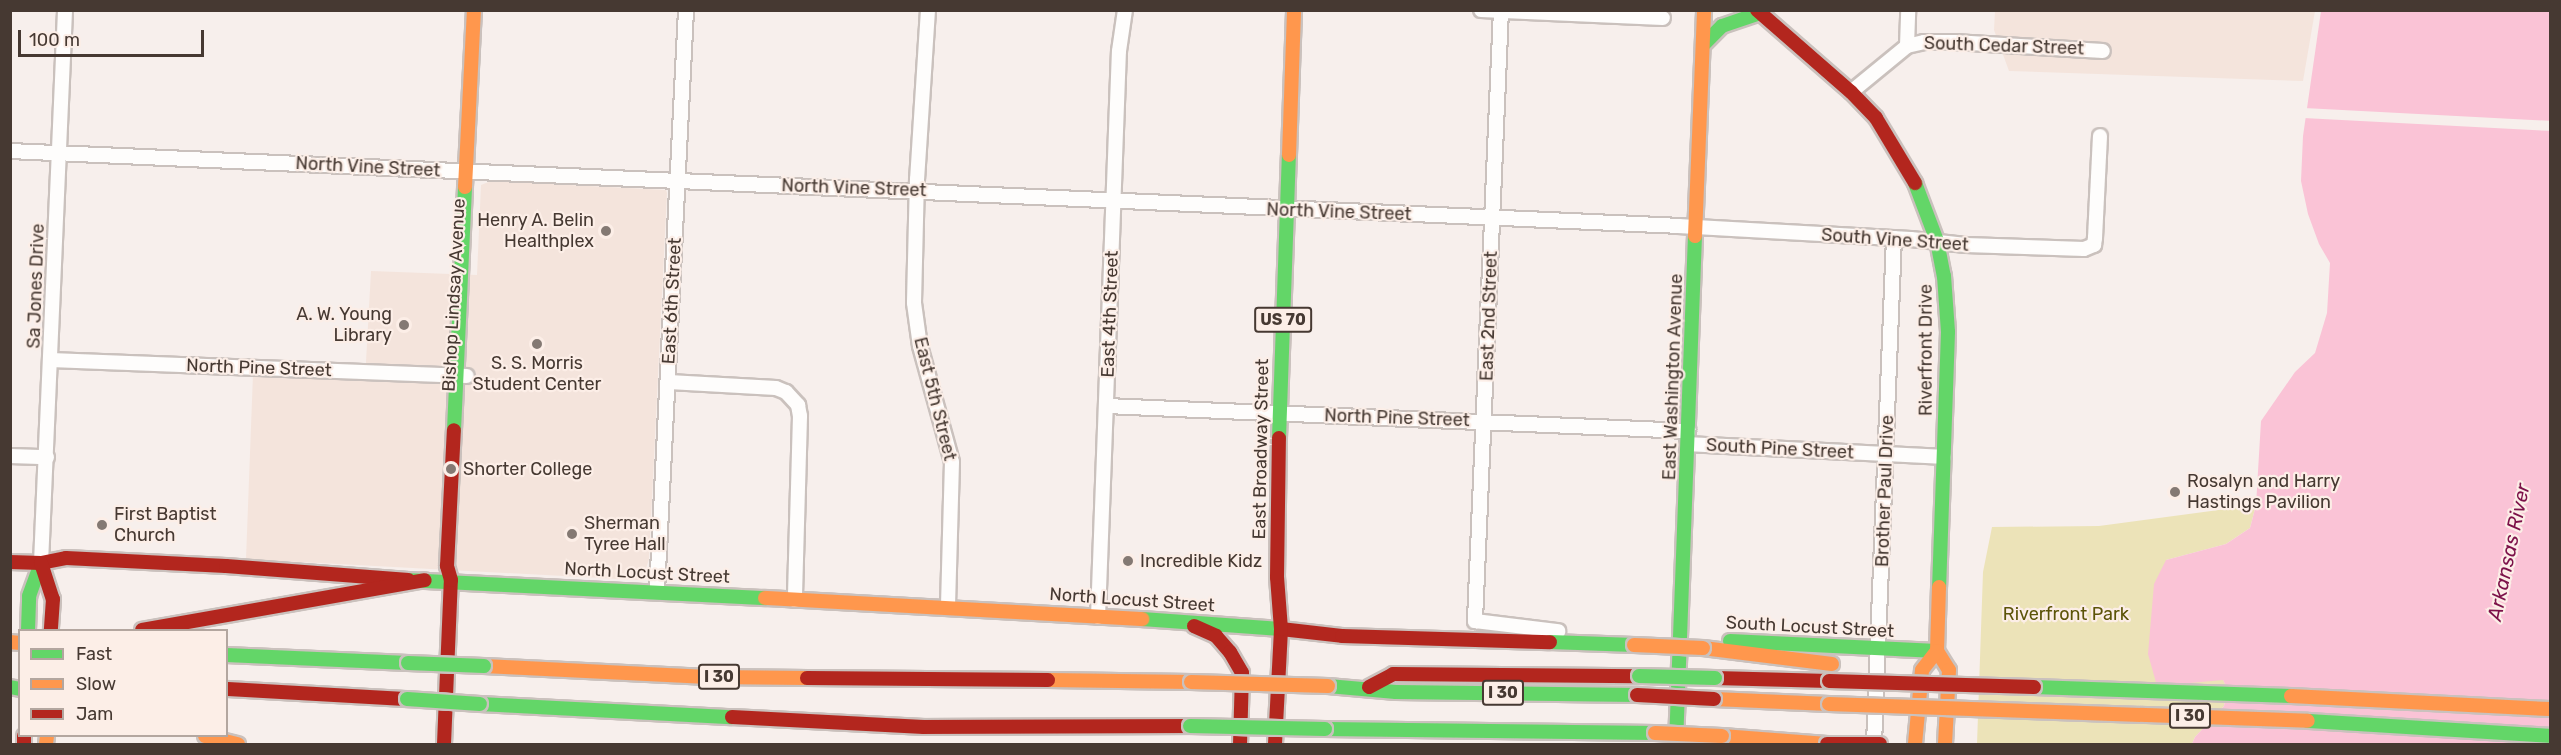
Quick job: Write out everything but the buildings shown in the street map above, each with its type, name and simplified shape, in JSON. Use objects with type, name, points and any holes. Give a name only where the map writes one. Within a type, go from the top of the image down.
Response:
[{"type":"main road","name":"Bishop Lindsay Avenue","points":[[472,172],[474,10]]},
{"type":"main road","name":"Bishop Lindsay Avenue","points":[[444,744],[451,580],[447,566],[461,376],[472,172],[487,10]]},
{"type":"main road","name":"East Broadway Street","points":[[1275,744],[1281,629],[1277,578],[1279,413],[1294,10]]},
{"type":"main road","name":"East Washington Avenue","points":[[1676,744],[1704,10]]},
{"type":"main road","points":[[1703,45],[1722,26],[1758,12]]},
{"type":"main road","name":"Riverfront Drive","points":[[1758,12],[1851,92],[1876,118],[1904,158],[1926,206],[1937,241],[1944,276],[1948,322],[1937,651],[1949,670],[1945,744]]},
{"type":"main road","name":"North Locust Street","points":[[10,562],[41,563],[66,558],[1098,617],[1281,629],[1342,636],[1703,648],[2034,687]]},
{"type":"main road","name":"Sa Jones Drive","points":[[28,629],[29,596],[41,563]]},
{"type":"main road","name":"Sa Jones Drive","points":[[41,563],[53,599],[51,629]]},
{"type":"main road","points":[[148,629],[425,580]]},
{"type":"main road","points":[[1187,623],[1216,636],[1230,652],[1242,673],[1243,705],[1240,744]]},
{"type":"main road","name":"South Locust Street","points":[[1680,638],[1937,651]]},
{"type":"main road","points":[[1915,744],[1922,670],[1937,651]]},
{"type":"main road","name":"I 30","points":[[228,655],[713,677],[1191,682],[1369,687],[1396,692],[1637,695],[1829,704],[2258,718],[2550,736]]},
{"type":"main road","points":[[1369,687],[1393,674],[1639,676],[2366,698],[2550,709]]},
{"type":"main road","name":"I 30","points":[[228,689],[924,727],[1190,726],[1655,733],[1827,744],[1880,744]]},
{"type":"main road","points":[[1326,729],[1378,738],[1463,744]]},
{"type":"main road","points":[[212,737],[238,744]]},
{"type":"street","name":"Sa Jones Drive","points":[[41,563],[65,10]]},
{"type":"street","name":"East 6th Street","points":[[657,591],[686,10]]},
{"type":"street","name":"East 5th Street","points":[[928,10],[917,180],[919,191],[915,315],[920,346],[952,462],[948,608]]},
{"type":"street","name":"East 4th Street","points":[[1098,617],[1119,51],[1125,10]]},
{"type":"street","points":[[1481,10],[1663,18]]},
{"type":"street","points":[[1851,92],[1907,46],[1908,10]]},
{"type":"street","name":"East 2nd Street","points":[[1502,11],[1475,621],[1545,630],[1680,638]]},
{"type":"street","name":"South Cedar Street","points":[[1907,46],[1924,42],[1954,42],[2103,51]]},
{"type":"street","name":"South Vine Street","points":[[1696,228],[1894,238],[1966,245],[2084,249],[2094,245],[2100,136]]},
{"type":"street","name":"North Vine Street","points":[[10,151],[1696,228]]},
{"type":"street","name":"Brother Paul Drive","points":[[1874,744],[1880,648],[1894,238]]},
{"type":"street","name":"North Pine Street","points":[[51,360],[461,376]]},
{"type":"street","points":[[669,382],[780,389],[792,398],[800,416],[795,600]]},
{"type":"street","name":"North Pine Street","points":[[1106,406],[1485,422],[1688,438]]},
{"type":"street","name":"South Pine Street","points":[[1688,438],[1887,455],[1944,457]]},
{"type":"street","points":[[10,456],[47,457]]},
{"type":"shaded area","points":[[1995,11],[2315,11],[2303,81],[2009,71],[1994,30]]},
{"type":"shaded area","name":"Shorter College","points":[[491,181],[666,190],[649,559],[643,578],[638,580],[246,559],[253,374],[365,380],[371,271],[477,275],[481,185]]},
{"type":"green space","name":"Riverfront Park","points":[[2256,505],[2250,528],[2226,544],[2166,560],[2227,688],[2224,706],[2195,737],[2192,744],[1977,744],[1983,572],[1992,527],[2099,526]]},
{"type":"water","name":"Arkansas River","points":[[2321,11],[2550,11],[2550,744],[2192,744],[2195,737],[2224,706],[2227,688],[2223,680],[2157,686],[2148,654],[2154,584],[2166,560],[2226,544],[2250,528],[2256,505],[2261,421],[2295,372],[2315,353],[2327,313],[2330,263],[2319,244],[2308,214],[2301,181],[2303,136]]},
{"type":"pier","points":[[2304,108],[2550,121],[2549,131],[2303,118]]},
{"type":"traffic: fast","points":[[1703,45],[1722,26],[1760,13]]},
{"type":"traffic: fast","points":[[1279,438],[1289,155]]},
{"type":"traffic: fast","points":[[1915,183],[1937,241],[1944,276],[1948,332],[1939,587]]},
{"type":"traffic: fast","points":[[454,430],[465,187]]},
{"type":"traffic: fast","points":[[1676,744],[1695,236]]},
{"type":"traffic: fast","points":[[28,629],[29,596],[41,563]]},
{"type":"traffic: fast","points":[[408,580],[765,598]]},
{"type":"traffic: fast","points":[[1142,619],[1281,629]]},
{"type":"traffic: fast","points":[[1730,641],[1937,651]]},
{"type":"traffic: fast","points":[[1550,642],[1634,645]]},
{"type":"traffic: fast","points":[[228,655],[408,663]]},
{"type":"traffic: fast","points":[[408,663],[484,666]]},
{"type":"traffic: fast","points":[[1639,676],[1715,678]]},
{"type":"traffic: fast","points":[[1328,686],[1396,692],[1637,695]]},
{"type":"traffic: fast","points":[[10,687],[18,689]]},
{"type":"traffic: fast","points":[[2034,687],[2291,696]]},
{"type":"traffic: fast","points":[[407,699],[480,704]]},
{"type":"traffic: fast","points":[[480,704],[732,717]]},
{"type":"traffic: fast","points":[[2308,721],[2550,736]]},
{"type":"traffic: fast","points":[[1190,726],[1325,729]]},
{"type":"traffic: fast","points":[[1325,729],[1655,733]]},
{"type":"traffic: slow","points":[[465,187],[474,10]]},
{"type":"traffic: slow","points":[[1289,155],[1294,10]]},
{"type":"traffic: slow","points":[[1695,236],[1704,10]]},
{"type":"traffic: slow","points":[[1939,587],[1937,651],[1949,670],[1945,744]]},
{"type":"traffic: slow","points":[[765,598],[1142,619]]},
{"type":"traffic: slow","points":[[10,642],[18,643]]},
{"type":"traffic: slow","points":[[1634,645],[1703,648]]},
{"type":"traffic: slow","points":[[1703,648],[1832,664]]},
{"type":"traffic: slow","points":[[1915,744],[1922,670],[1937,651]]},
{"type":"traffic: slow","points":[[484,666],[713,677],[807,678]]},
{"type":"traffic: slow","points":[[1048,680],[1191,682]]},
{"type":"traffic: slow","points":[[1191,682],[1328,686]]},
{"type":"traffic: slow","points":[[2291,696],[2550,709]]},
{"type":"traffic: slow","points":[[1714,699],[1829,704]]},
{"type":"traffic: slow","points":[[1829,704],[2308,721]]},
{"type":"traffic: slow","points":[[1655,733],[1722,736]]},
{"type":"traffic: slow","points":[[1722,736],[1827,744]]},
{"type":"traffic: slow","points":[[46,744],[47,737]]},
{"type":"traffic: slow","points":[[209,737],[238,744]]},
{"type":"traffic: jam","points":[[1757,10],[1851,92],[1876,118],[1915,183]]},
{"type":"traffic: jam","points":[[444,744],[451,580],[447,566],[454,430]]},
{"type":"traffic: jam","points":[[1275,744],[1281,629],[1277,577],[1279,438]]},
{"type":"traffic: jam","points":[[10,562],[41,563],[66,558],[226,566],[408,580]]},
{"type":"traffic: jam","points":[[41,563],[53,599],[51,629]]},
{"type":"traffic: jam","points":[[148,629],[425,580]]},
{"type":"traffic: jam","points":[[1194,626],[1216,636],[1230,652],[1242,673],[1240,744]]},
{"type":"traffic: jam","points":[[1281,629],[1342,636],[1550,642]]},
{"type":"traffic: jam","points":[[1369,687],[1393,674],[1639,676]]},
{"type":"traffic: jam","points":[[807,678],[1048,680]]},
{"type":"traffic: jam","points":[[1715,678],[1829,681]]},
{"type":"traffic: jam","points":[[1829,681],[2034,687]]},
{"type":"traffic: jam","points":[[228,689],[407,699]]},
{"type":"traffic: jam","points":[[1637,695],[1714,699]]},
{"type":"traffic: jam","points":[[732,717],[924,727],[1190,726]]},
{"type":"traffic: jam","points":[[24,737],[24,744]]},
{"type":"traffic: jam","points":[[1827,744],[1880,744]]},
{"type":"place","name":"Henry A. Belin Healthplex","points":[[606,231]]},
{"type":"place","name":"A. W. Young Library","points":[[404,325]]},
{"type":"place","name":"S. S. Morris Student Center","points":[[537,344]]},
{"type":"place","name":"Shorter College","points":[[451,469]]},
{"type":"place","name":"Rosalyn and Harry Hastings Pavilion","points":[[2175,492]]},
{"type":"place","name":"First Baptist Church","points":[[102,525]]},
{"type":"place","name":"Sherman Tyree Hall","points":[[572,534]]},
{"type":"place","name":"Incredible Kidz","points":[[1128,561]]}]
